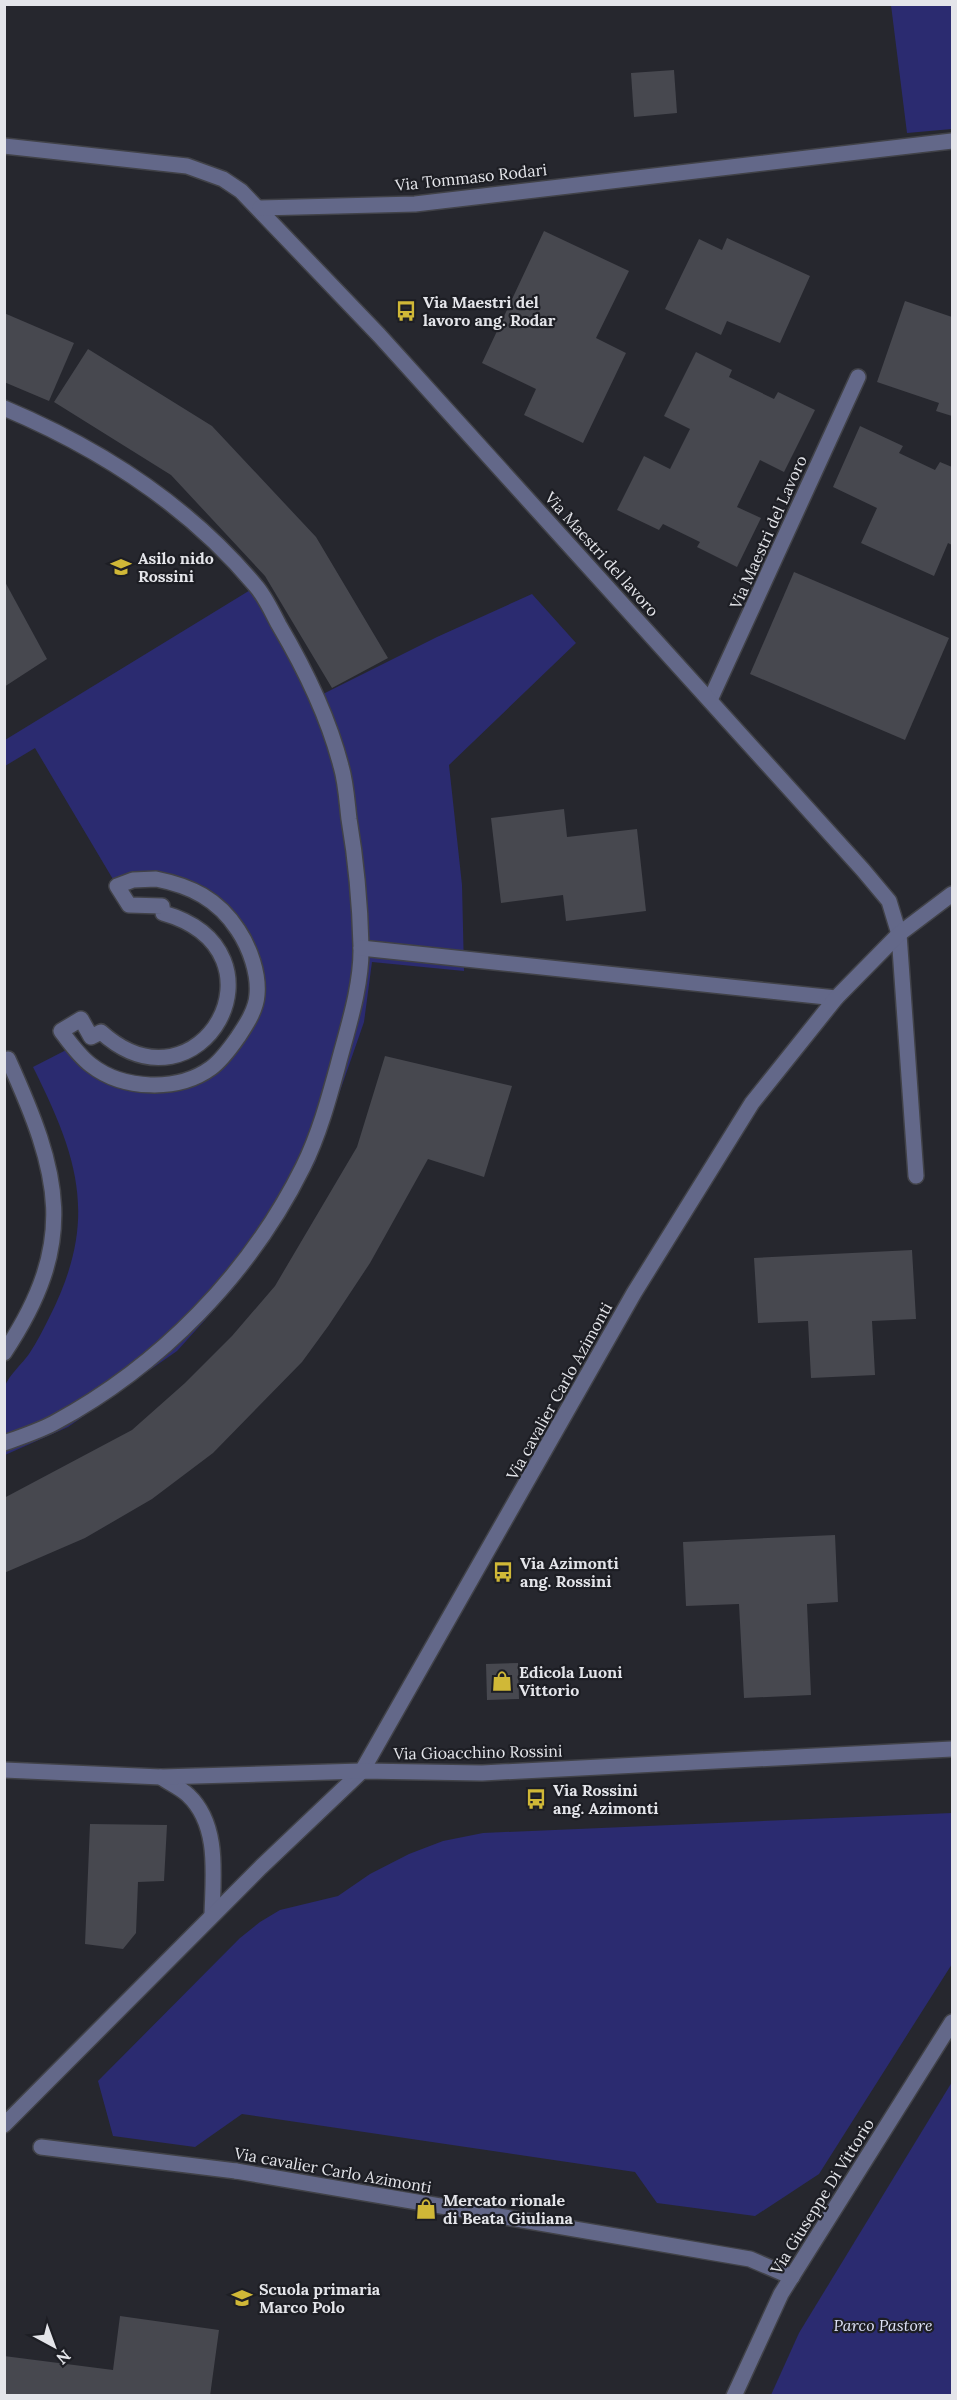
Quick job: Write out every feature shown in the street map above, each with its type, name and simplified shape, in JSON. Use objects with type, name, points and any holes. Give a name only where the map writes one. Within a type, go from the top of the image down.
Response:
[{"type":"street","name":"Via Tommaso Rodari","points":[[260,208],[415,204],[952,141]]},
{"type":"street","points":[[4,146],[187,165],[223,179],[260,208]]},
{"type":"street","name":"Via Maestri del lavoro","points":[[260,208],[387,343],[889,901],[899,934],[916,1176]]},
{"type":"street","name":"Via Maestri del Lavoro","points":[[710,700],[858,377]]},
{"type":"street","points":[[4,408],[45,425],[138,478],[182,514],[257,586],[294,650],[320,702],[342,768],[353,841],[361,948],[351,1017],[332,1087],[305,1164],[267,1230],[224,1288],[166,1345],[105,1391],[53,1424],[4,1443]]},
{"type":"street","points":[[156,879],[178,884],[218,905],[246,942],[254,967],[257,996],[248,1022],[232,1046],[212,1068],[191,1078],[169,1084],[141,1085],[116,1078],[91,1065],[61,1031],[81,1019],[91,1037],[100,1032],[128,1052],[152,1059],[176,1055],[198,1046],[218,1026],[230,980],[220,953],[206,933],[186,920],[163,913],[162,906],[129,905],[117,886],[133,880],[156,879]]},
{"type":"street","name":"Via cavalier Carlo Azimonti","points":[[4,2125],[212,1915],[362,1771],[647,1273],[752,1103],[836,998],[899,934],[952,894]]},
{"type":"street","points":[[361,948],[836,998]]},
{"type":"street","points":[[4,1353],[23,1325],[44,1276],[54,1238],[54,1193],[45,1147],[8,1059]]},
{"type":"street","name":"Via Gioacchino Rossini","points":[[4,1770],[161,1777],[362,1771],[504,1772],[952,1749]]},
{"type":"street","points":[[161,1777],[188,1795],[202,1813],[212,1845],[212,1915]]},
{"type":"street","name":"Via Giuseppe Di Vittorio","points":[[734,2396],[772,2310],[952,2022]]},
{"type":"street","name":"Via cavalier Carlo Azimonti","points":[[41,2147],[236,2171],[750,2259],[792,2277]]},
{"type":"green space","points":[[891,5],[952,5],[952,129],[907,133]]},
{"type":"green space","points":[[257,586],[317,697],[437,637],[532,594],[576,643],[449,765],[462,885],[464,971],[372,962],[364,1022],[315,1163],[274,1234],[233,1289],[177,1351],[68,1427],[5,1455],[3,1409],[5,1386],[29,1354],[65,1283],[74,1250],[78,1220],[77,1190],[71,1161],[62,1131],[33,1067],[72,1047],[91,1065],[142,1085],[212,1068],[257,996],[233,922],[179,884],[117,886],[35,748],[5,766],[5,740]]},
{"type":"green space","points":[[952,1813],[952,1964],[819,2174],[755,2216],[657,2203],[635,2172],[242,2114],[195,2147],[113,2136],[98,2081],[240,1938],[280,1910],[338,1896],[370,1874],[409,1854],[443,1841],[483,1833]]},
{"type":"green space","name":"Parco Pastore","points":[[952,2082],[952,2395],[771,2395],[799,2333]]},
{"type":"building","points":[[674,70],[677,113],[634,117],[631,73]]},
{"type":"building","points":[[544,231],[629,271],[596,338],[626,353],[583,443],[524,415],[536,389],[482,363]]},
{"type":"building","points":[[727,238],[810,276],[780,343],[727,321],[721,335],[665,309],[699,239],[722,250]]},
{"type":"building","points":[[905,301],[952,317],[952,416],[936,411],[939,403],[877,382]]},
{"type":"building","points":[[4,313],[74,343],[49,401],[4,382]]},
{"type":"building","points":[[88,349],[212,426],[316,537],[388,658],[332,688],[265,576],[171,475],[54,402]]},
{"type":"building","points":[[696,352],[732,370],[729,377],[774,399],[778,392],[815,410],[784,472],[760,460],[737,507],[761,518],[737,567],[697,547],[700,542],[663,524],[659,530],[617,510],[644,456],[670,469],[690,429],[664,416]]},
{"type":"building","points":[[860,426],[903,446],[899,453],[935,470],[940,462],[952,467],[952,545],[948,543],[934,576],[861,543],[877,508],[833,487]]},
{"type":"building","points":[[794,572],[949,638],[905,740],[750,674]]},
{"type":"building","points":[[4,580],[47,659],[4,687]]},
{"type":"building","points":[[564,809],[567,837],[637,829],[646,911],[566,921],[563,895],[501,903],[491,818]]},
{"type":"building","points":[[385,1056],[512,1086],[484,1177],[428,1159],[370,1263],[302,1362],[213,1453],[152,1499],[85,1538],[4,1573],[4,1498],[132,1430],[185,1383],[232,1336],[275,1286],[357,1147]]},
{"type":"building","points":[[912,1250],[916,1319],[872,1321],[875,1375],[811,1378],[808,1321],[758,1323],[754,1258]]},
{"type":"building","points":[[835,1535],[838,1602],[807,1604],[811,1695],[744,1698],[739,1604],[686,1606],[683,1542]]},
{"type":"building","name":"Edicola Luoni Vittorio","points":[[518,1663],[519,1699],[487,1700],[486,1664]]},
{"type":"building","points":[[90,1824],[167,1825],[164,1881],[138,1882],[136,1933],[123,1949],[85,1944]]},
{"type":"building","points":[[120,2316],[219,2330],[210,2396],[4,2396],[4,2356],[113,2370]]},
{"type":"place","name":"Via Maestri del lavoro ang. Rodar","points":[[406,311]]},
{"type":"place","name":"Asilo nido Rossini","points":[[121,567]]},
{"type":"place","name":"Via Azimonti ang. Rossini","points":[[503,1572]]},
{"type":"place","name":"Edicola Luoni Vittorio","points":[[502,1681]]},
{"type":"place","name":"Via Rossini ang. Azimonti","points":[[536,1799]]},
{"type":"place","name":"Mercato rionale di Beata Giuliana","points":[[426,2209]]},
{"type":"place","name":"Scuola primaria Marco Polo","points":[[242,2298]]}]
